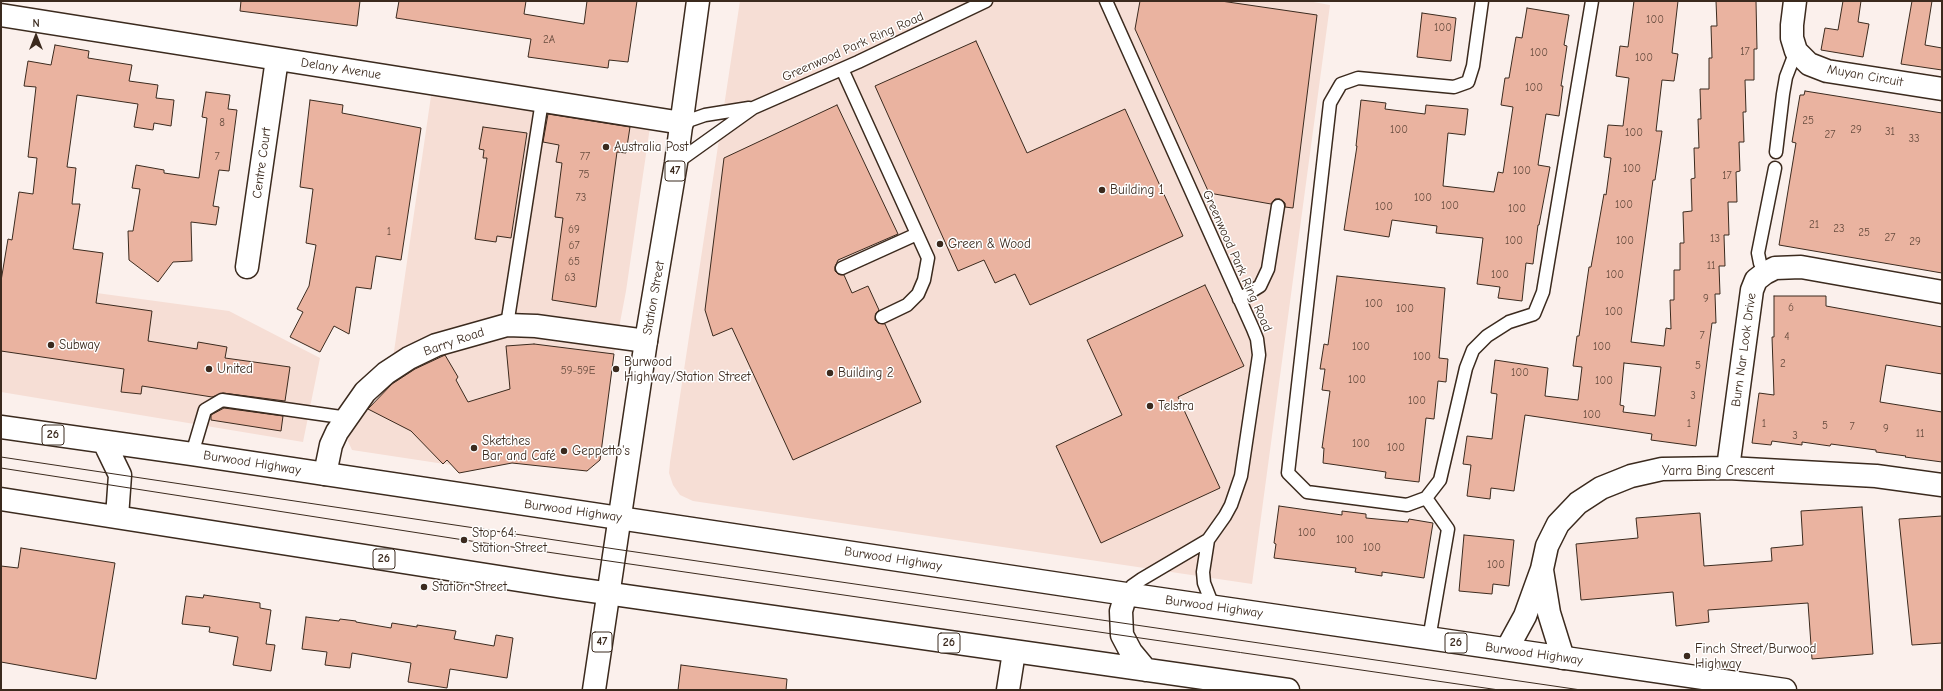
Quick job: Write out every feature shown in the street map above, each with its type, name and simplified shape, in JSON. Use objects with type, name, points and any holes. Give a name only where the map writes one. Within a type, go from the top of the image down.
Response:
[{"type":"main road","name":"Station Street","points":[[594,690],[610,594],[646,340],[676,163],[698,1]]},
{"type":"main road","points":[[1795,1],[1792,31],[1796,52]]},
{"type":"main road","name":"Delany Avenue","points":[[1,15],[682,123]]},
{"type":"main road","name":"Muyan Circuit","points":[[1796,52],[1809,64],[1827,71],[1942,89]]},
{"type":"main road","name":"Centre Court","points":[[247,267],[277,59]]},
{"type":"main road","points":[[1765,273],[1775,268],[1801,267],[1942,292]]},
{"type":"main road","name":"Burn Nar Look Drive","points":[[1728,468],[1752,290],[1756,280],[1765,273]]},
{"type":"main road","name":"Barry Road","points":[[325,474],[330,445],[365,392],[386,373],[409,358],[436,345],[463,336],[507,325],[536,326],[646,340]]},
{"type":"main road","name":"Burwood Highway","points":[[1,428],[192,454],[1429,639],[1785,690]]},
{"type":"main road","points":[[104,442],[120,475],[117,517]]},
{"type":"main road","name":"Yarra Bing Crescent","points":[[1507,650],[1525,616],[1542,569],[1547,546],[1558,524],[1578,503],[1601,488],[1631,476],[1662,469],[1728,468],[1876,476],[1942,485]]},
{"type":"main road","name":"26","points":[[1,499],[610,594],[1288,690]]},
{"type":"main road","name":"Yarra Bing Crescent","points":[[1542,569],[1550,613],[1563,658]]},
{"type":"main road","points":[[1126,594],[1121,611],[1122,635],[1131,652],[1146,670]]},
{"type":"main road","points":[[1008,690],[1014,652]]},
{"type":"lane","name":"Greenwood Park Ring Road","points":[[753,108],[842,69],[986,1]]},
{"type":"lane","name":"Greenwood Park Ring Road","points":[[1106,1],[1253,329],[1259,347],[1244,458],[1236,492],[1224,516],[1208,540]]},
{"type":"lane","points":[[1482,1],[1473,66],[1468,82],[1454,87],[1358,78],[1341,84],[1330,103],[1288,473],[1307,492],[1407,505],[1426,498],[1440,480],[1466,368],[1473,350],[1487,336],[1509,322],[1534,314],[1543,292],[1592,1]]},
{"type":"lane","points":[[1776,152],[1785,83],[1796,52]]},
{"type":"lane","points":[[842,69],[928,258],[924,280],[918,294],[908,305],[882,317]]},
{"type":"lane","points":[[507,325],[542,101]]},
{"type":"lane","points":[[682,123],[705,115],[753,108]]},
{"type":"lane","points":[[676,163],[753,108]]},
{"type":"lane","points":[[1765,273],[1760,263],[1758,253],[1775,168]]},
{"type":"lane","points":[[1239,299],[1260,286],[1268,269],[1278,206]]},
{"type":"lane","points":[[842,268],[917,234]]},
{"type":"lane","points":[[192,454],[206,410],[222,400],[348,418]]},
{"type":"lane","points":[[1426,498],[1448,529],[1429,639]]},
{"type":"lane","points":[[1126,594],[1132,586],[1142,579],[1208,540]]},
{"type":"lane","points":[[1208,540],[1203,572],[1204,583],[1213,606]]},
{"type":"shaded area","points":[[740,1],[1308,1],[1330,5],[1252,584],[693,501],[680,495],[673,485],[669,473],[670,462]]},
{"type":"shaded area","points":[[431,96],[650,127],[626,291],[614,354],[600,460],[587,471],[512,463],[459,473],[451,465],[352,450],[347,439],[368,409],[389,386]]},
{"type":"shaded area","points":[[1,280],[229,311],[320,358],[303,442],[1,392]]},
{"type":"building","points":[[241,1],[360,1],[357,26],[240,11]]},
{"type":"building","points":[[399,1],[526,1],[524,14],[584,24],[587,1],[637,1],[628,62],[609,60],[608,68],[528,57],[531,39],[396,18]]},
{"type":"building","points":[[1140,1],[1221,1],[1317,15],[1293,208],[1285,207],[1285,203],[1280,199],[1275,199],[1271,204],[1209,193],[1135,29]]},
{"type":"building","points":[[1634,1],[1678,1],[1672,53],[1678,54],[1674,81],[1662,80],[1656,131],[1662,131],[1655,180],[1653,180],[1631,342],[1664,346],[1666,328],[1671,329],[1670,300],[1674,300],[1674,270],[1680,270],[1680,243],[1684,243],[1683,212],[1692,211],[1691,179],[1695,178],[1694,148],[1699,148],[1698,119],[1701,119],[1700,89],[1709,89],[1709,58],[1712,58],[1711,26],[1717,26],[1716,1],[1756,1],[1757,49],[1754,49],[1754,80],[1745,80],[1746,112],[1743,112],[1744,142],[1739,142],[1740,171],[1736,172],[1737,202],[1728,202],[1729,235],[1724,235],[1725,266],[1719,266],[1720,294],[1715,294],[1716,323],[1712,323],[1696,446],[1651,440],[1652,434],[1525,415],[1514,491],[1491,488],[1490,499],[1467,496],[1471,465],[1463,464],[1467,436],[1492,439],[1497,394],[1491,393],[1495,360],[1548,368],[1545,396],[1578,400],[1582,367],[1573,366],[1577,336],[1579,336],[1589,267],[1591,267],[1604,194],[1606,195],[1611,158],[1604,157],[1608,125],[1623,126],[1629,78],[1616,76],[1620,46],[1628,47]],"holes":[[[1624,363],[1661,367],[1655,416],[1623,412],[1624,406],[1620,405]]]},
{"type":"building","points":[[1843,1],[1861,1],[1858,22],[1869,24],[1863,57],[1821,50],[1825,28],[1838,30]]},
{"type":"building","points":[[1912,1],[1932,1],[1925,45],[1942,48],[1942,70],[1901,64]]},
{"type":"building","points":[[1527,8],[1569,15],[1564,45],[1567,46],[1561,86],[1563,86],[1559,116],[1546,114],[1538,165],[1550,167],[1538,225],[1533,264],[1526,263],[1522,301],[1498,298],[1500,287],[1477,284],[1483,238],[1436,233],[1437,226],[1392,220],[1389,237],[1344,230],[1357,146],[1361,100],[1386,103],[1385,109],[1425,114],[1426,105],[1468,109],[1465,135],[1448,133],[1443,186],[1494,192],[1498,172],[1503,173],[1513,107],[1501,105],[1505,78],[1509,78],[1516,37],[1522,38]]},
{"type":"building","points":[[1422,13],[1456,18],[1451,61],[1417,57]]},
{"type":"building","points":[[976,41],[1027,153],[1125,109],[1183,236],[1030,305],[1015,274],[995,283],[984,260],[958,271],[875,86]]},
{"type":"building","points":[[55,45],[89,51],[88,58],[132,65],[129,81],[158,85],[156,98],[174,100],[171,126],[154,123],[153,130],[134,127],[138,104],[77,95],[67,167],[76,168],[72,204],[80,204],[73,249],[103,253],[96,303],[152,311],[148,341],[197,349],[198,342],[227,347],[225,358],[290,367],[285,401],[223,393],[212,397],[142,386],[141,394],[121,392],[124,369],[1,351],[1,281],[8,239],[12,240],[19,192],[33,194],[37,158],[28,157],[36,87],[24,86],[28,61],[51,65]]},
{"type":"building","points":[[1805,91],[1942,113],[1942,273],[1779,245],[1796,143],[1792,142],[1800,95],[1804,95]]},
{"type":"building","points":[[206,92],[230,95],[228,109],[237,110],[229,171],[219,170],[213,206],[219,207],[216,225],[191,222],[192,261],[173,262],[158,282],[129,260],[128,231],[133,231],[140,189],[132,188],[136,165],[164,170],[164,173],[199,178],[207,118],[202,117]]},
{"type":"building","points":[[310,100],[343,105],[342,113],[421,128],[401,260],[376,256],[371,289],[356,287],[349,334],[334,326],[320,352],[290,337],[303,312],[297,309],[309,286],[316,245],[306,243],[313,189],[300,187]]},
{"type":"building","points":[[837,105],[898,234],[838,260],[835,271],[838,274],[844,275],[852,293],[868,286],[879,310],[876,313],[875,320],[878,323],[885,324],[921,402],[793,460],[732,328],[713,336],[705,310],[724,158]]},
{"type":"building","points":[[548,114],[630,127],[626,153],[617,152],[596,307],[552,300],[563,218],[555,217],[562,163],[556,162],[559,145],[543,142]]},
{"type":"building","points":[[483,127],[527,133],[511,238],[497,236],[496,242],[475,239],[487,158],[483,158],[484,150],[479,149]]},
{"type":"building","points":[[1337,276],[1445,288],[1439,358],[1448,359],[1446,382],[1438,381],[1434,419],[1426,418],[1419,482],[1385,478],[1386,472],[1323,463],[1324,448],[1322,448],[1330,391],[1322,390],[1325,369],[1320,369],[1324,344],[1328,345]]},
{"type":"building","name":"Telstra","points":[[1205,285],[1244,366],[1178,397],[1220,488],[1101,543],[1056,446],[1122,415],[1087,340]]},
{"type":"building","points":[[1774,296],[1826,296],[1826,306],[1942,327],[1942,374],[1886,365],[1880,402],[1942,412],[1942,462],[1876,452],[1876,450],[1831,444],[1830,446],[1802,442],[1802,445],[1772,441],[1771,445],[1752,443],[1759,393],[1774,395],[1772,337],[1774,337]]},
{"type":"building","points":[[534,344],[614,354],[600,460],[587,471],[512,463],[459,473],[447,460],[443,464],[411,431],[368,409],[392,384],[415,369],[445,355],[458,377],[456,380],[468,402],[510,389],[506,346]]},
{"type":"building","points":[[224,408],[283,416],[281,431],[211,420],[211,415]]},
{"type":"building","points":[[1279,506],[1342,515],[1342,511],[1366,514],[1366,518],[1408,522],[1409,519],[1433,523],[1424,578],[1382,572],[1382,576],[1355,572],[1356,568],[1274,558],[1276,544],[1274,543]]},
{"type":"building","points":[[1862,507],[1873,654],[1812,659],[1808,603],[1708,610],[1709,622],[1676,626],[1673,592],[1581,600],[1576,544],[1638,538],[1636,518],[1700,513],[1704,566],[1772,561],[1771,548],[1803,545],[1801,511]]},
{"type":"building","points":[[1942,516],[1942,643],[1912,645],[1899,519]]},
{"type":"building","points":[[1464,535],[1514,540],[1509,586],[1493,584],[1492,594],[1459,591]]},
{"type":"building","points":[[21,548],[115,563],[96,679],[1,662],[1,566],[18,568]]},
{"type":"building","points":[[204,595],[260,603],[260,608],[271,610],[266,644],[275,645],[271,671],[233,665],[238,637],[209,632],[210,627],[182,624],[186,596],[203,598]]},
{"type":"building","points":[[306,617],[339,621],[340,619],[356,621],[391,628],[392,623],[456,631],[454,639],[494,646],[496,635],[513,638],[507,678],[450,669],[447,688],[408,682],[411,663],[352,653],[350,668],[325,665],[327,652],[302,649]]},
{"type":"building","points":[[681,665],[787,679],[786,690],[678,690]]},
{"type":"tram line","points":[[1,457],[615,549],[1581,690]]},
{"type":"tram line","points":[[1,468],[464,540],[1499,690]]},
{"type":"place","name":"Australia Post","points":[[606,147]]},
{"type":"place","name":"Building 1","points":[[1102,190]]},
{"type":"place","name":"Green & Wood","points":[[940,244]]},
{"type":"place","name":"Subway","points":[[51,345]]},
{"type":"place","name":"United","points":[[209,369]]},
{"type":"place","name":"Burwood Highway/Station Street","points":[[616,369]]},
{"type":"place","name":"Building 2","points":[[830,373]]},
{"type":"place","name":"Telstra","points":[[1150,406]]},
{"type":"place","name":"Sketches Bar and Café","points":[[474,448]]},
{"type":"place","name":"Geppetto's","points":[[564,451]]},
{"type":"place","name":"Stop 64: Station Street","points":[[464,540]]},
{"type":"place","name":"Station Street","points":[[424,587]]},
{"type":"place","name":"Finch Street/Burwood Highway","points":[[1687,656]]}]
